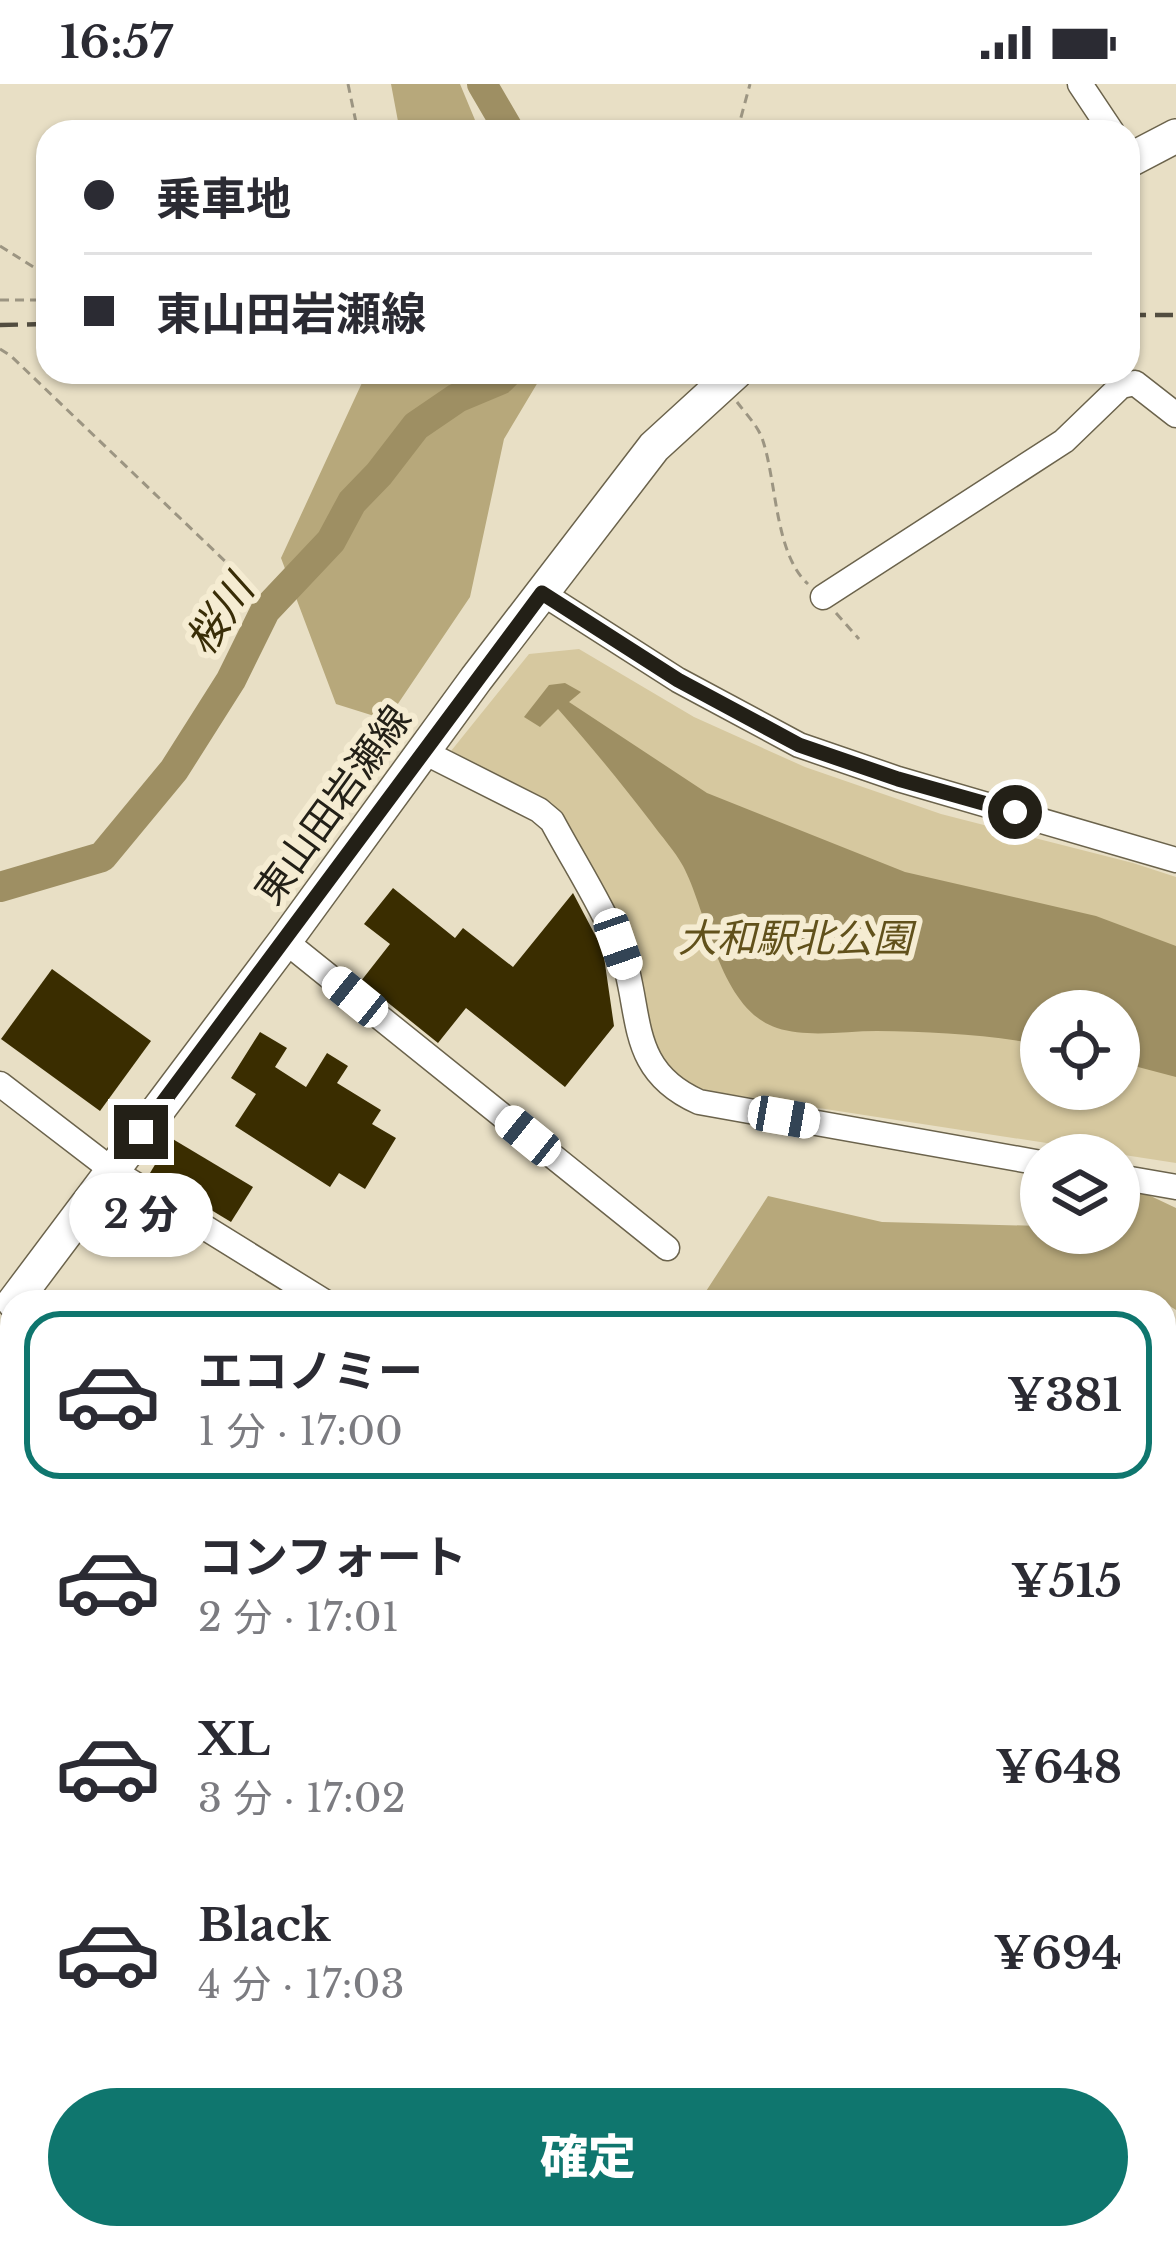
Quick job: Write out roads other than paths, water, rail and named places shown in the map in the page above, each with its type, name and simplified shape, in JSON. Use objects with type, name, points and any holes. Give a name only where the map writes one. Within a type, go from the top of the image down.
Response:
[{"type":"main road","points":[[1140,154],[1176,136]]},
{"type":"main road","name":"東山田岩瀬線","points":[[23,1290],[654,447],[722,384]]},
{"type":"street","points":[[1080,84],[1104,120]]},
{"type":"street","points":[[823,597],[1064,441],[1121,386],[1130,384]]},
{"type":"street","points":[[1136,384],[1176,415]]},
{"type":"street","points":[[542,593],[678,680],[799,745],[898,779],[1176,860]]},
{"type":"street","points":[[424,752],[552,821],[618,944],[644,1048],[656,1069],[684,1095],[699,1102],[1020,1159]]},
{"type":"street","points":[[285,940],[667,1248]]},
{"type":"street","points":[[0,1084],[112,1170],[306,1290]]},
{"type":"street","points":[[1140,1181],[1176,1187]]},
{"type":"waterway","name":"桜川","points":[[482,84],[503,120]]},
{"type":"waterway","name":"桜川","points":[[0,887],[102,857],[174,770],[231,680],[265,611],[331,541],[352,502],[416,426],[457,398],[490,384]]},
{"type":"railway","points":[[1140,315],[1176,315]]},
{"type":"railway","points":[[0,325],[36,324]]},
{"type":"park label","name":"大和駅北公園","points":[[795,938]]}]
